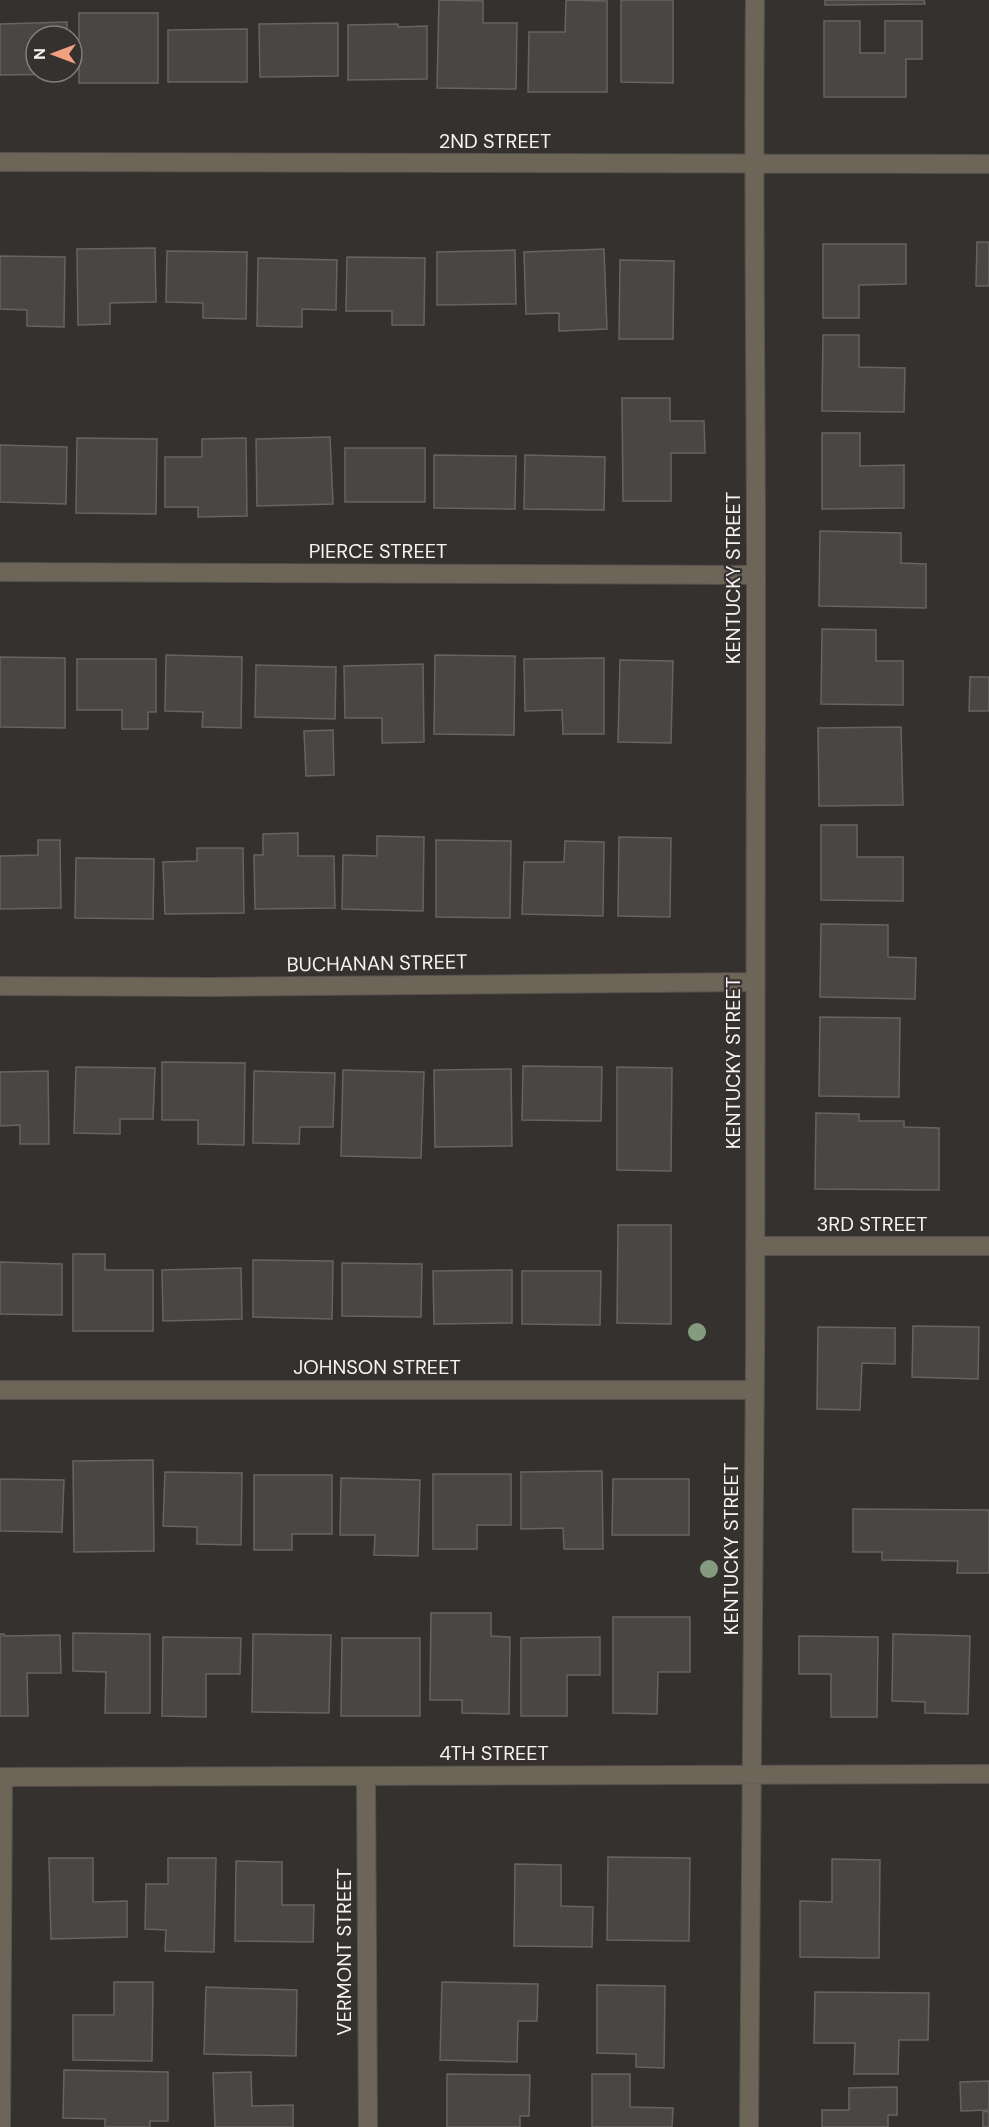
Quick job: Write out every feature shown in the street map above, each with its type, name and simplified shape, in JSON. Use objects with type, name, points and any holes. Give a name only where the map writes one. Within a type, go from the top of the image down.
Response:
[{"type":"street","name":"KENTUCKY STREET","points":[[749,2127],[755,1246],[756,575],[753,164],[755,0]]},
{"type":"street","name":"2ND STREET","points":[[0,162],[989,164]]},
{"type":"street","name":"PIERCE STREET","points":[[0,572],[756,575]]},
{"type":"street","name":"BUCHANAN STREET","points":[[0,986],[211,987],[755,982]]},
{"type":"street","name":"3RD STREET","points":[[755,1246],[989,1246]]},
{"type":"street","name":"JOHNSON STREET","points":[[0,1390],[754,1390]]},
{"type":"street","name":"4TH STREET","points":[[2,1777],[989,1774]]},
{"type":"street","name":"VERMONT STREET","points":[[366,1776],[368,2127]]},
{"type":"street","points":[[1,2127],[2,1777]]},
{"type":"building","points":[[439,0],[483,1],[483,23],[517,23],[516,89],[437,88]]},
{"type":"building","points":[[566,0],[607,1],[607,92],[528,92],[529,32],[565,32]]},
{"type":"building","points":[[621,0],[673,0],[673,83],[621,82]]},
{"type":"building","points":[[825,0],[924,0],[925,4],[825,5]]},
{"type":"building","points":[[79,13],[158,13],[158,83],[84,83],[84,24],[79,24]]},
{"type":"building","points":[[824,21],[860,21],[860,53],[885,53],[885,21],[922,21],[922,59],[906,59],[906,97],[824,97]]},
{"type":"building","points":[[67,22],[67,24],[24,24],[24,75],[0,75],[0,24]]},
{"type":"building","points":[[338,23],[338,76],[260,77],[259,24]]},
{"type":"building","points":[[398,24],[398,27],[427,26],[427,79],[348,80],[348,25]]},
{"type":"building","points":[[247,29],[247,82],[168,82],[168,30]]},
{"type":"building","points":[[977,242],[989,242],[989,286],[976,286]]},
{"type":"building","points":[[823,244],[906,244],[906,284],[859,285],[859,318],[823,318]]},
{"type":"building","points":[[155,248],[156,302],[110,303],[110,324],[78,325],[77,249]]},
{"type":"building","points":[[604,249],[607,329],[559,331],[559,313],[526,314],[524,252]]},
{"type":"building","points":[[515,250],[516,304],[437,305],[437,252]]},
{"type":"building","points":[[167,251],[247,252],[246,319],[203,318],[203,303],[166,302]]},
{"type":"building","points":[[0,256],[65,257],[64,327],[27,326],[27,310],[0,309]]},
{"type":"building","points":[[347,257],[425,258],[424,325],[392,325],[392,311],[346,311]]},
{"type":"building","points":[[258,258],[337,260],[336,310],[302,309],[302,327],[257,326]]},
{"type":"building","points":[[620,260],[674,261],[673,339],[619,339]]},
{"type":"building","points":[[823,335],[859,335],[859,367],[905,368],[904,412],[822,411]]},
{"type":"building","points":[[622,398],[670,398],[670,421],[704,421],[705,453],[671,453],[671,501],[623,501]]},
{"type":"building","points":[[822,433],[860,433],[860,466],[904,465],[904,508],[822,509]]},
{"type":"building","points":[[330,437],[333,504],[257,506],[256,439]]},
{"type":"building","points":[[77,438],[157,439],[156,514],[76,513]]},
{"type":"building","points":[[246,438],[247,516],[198,517],[198,507],[165,507],[165,457],[202,457],[202,439]]},
{"type":"building","points":[[0,445],[67,447],[66,504],[0,502]]},
{"type":"building","points":[[345,448],[425,448],[425,502],[345,502]]},
{"type":"building","points":[[434,455],[516,456],[515,509],[434,508]]},
{"type":"building","points":[[525,455],[605,457],[604,510],[524,509]]},
{"type":"building","points":[[820,531],[901,533],[901,563],[926,564],[926,608],[819,606]]},
{"type":"building","points":[[822,629],[876,630],[876,661],[903,661],[903,705],[821,704]]},
{"type":"building","points":[[166,655],[242,657],[241,728],[202,727],[203,712],[165,711]]},
{"type":"building","points":[[435,655],[515,656],[514,735],[434,734]]},
{"type":"building","points":[[0,657],[65,658],[65,728],[0,727]]},
{"type":"building","points":[[604,658],[604,734],[563,734],[562,710],[525,711],[524,659]]},
{"type":"building","points":[[77,659],[156,659],[156,712],[148,712],[148,729],[122,729],[122,710],[77,710]]},
{"type":"building","points":[[620,660],[673,661],[671,743],[618,742]]},
{"type":"building","points":[[423,664],[424,742],[382,743],[382,718],[345,718],[344,666]]},
{"type":"building","points":[[256,665],[336,667],[335,719],[255,717]]},
{"type":"building","points":[[970,677],[989,677],[989,711],[969,711]]},
{"type":"building","points":[[901,727],[903,805],[819,806],[818,728]]},
{"type":"building","points":[[333,730],[334,775],[306,776],[304,731]]},
{"type":"building","points":[[821,825],[857,825],[857,857],[903,857],[903,901],[821,900]]},
{"type":"building","points":[[298,833],[298,856],[334,856],[335,908],[255,909],[254,855],[263,855],[263,834]]},
{"type":"building","points":[[377,836],[424,837],[423,911],[342,909],[343,855],[377,856]]},
{"type":"building","points":[[619,837],[671,838],[670,917],[618,916]]},
{"type":"building","points":[[38,840],[60,840],[61,908],[0,909],[0,856],[38,855]]},
{"type":"building","points":[[436,840],[511,841],[510,918],[436,917]]},
{"type":"building","points":[[565,841],[604,842],[603,916],[522,914],[524,862],[564,862]]},
{"type":"building","points":[[197,848],[243,848],[244,913],[165,914],[163,862],[197,861]]},
{"type":"building","points":[[76,858],[154,859],[153,919],[75,918]]},
{"type":"building","points":[[821,924],[888,925],[888,957],[916,958],[915,999],[820,997]]},
{"type":"building","points":[[820,1017],[900,1018],[899,1097],[819,1096]]},
{"type":"building","points":[[162,1062],[245,1063],[244,1145],[198,1144],[198,1120],[162,1120]]},
{"type":"building","points":[[523,1066],[602,1067],[601,1121],[522,1120]]},
{"type":"building","points":[[76,1067],[155,1068],[153,1119],[120,1119],[120,1134],[74,1133]]},
{"type":"building","points":[[617,1067],[672,1068],[671,1171],[617,1170]]},
{"type":"building","points":[[511,1069],[512,1146],[435,1147],[434,1070]]},
{"type":"building","points":[[343,1070],[424,1072],[421,1158],[341,1156]]},
{"type":"building","points":[[48,1071],[49,1144],[20,1144],[20,1125],[0,1126],[0,1072]]},
{"type":"building","points":[[254,1071],[335,1073],[333,1127],[300,1127],[299,1144],[253,1143]]},
{"type":"building","points":[[816,1113],[859,1114],[859,1121],[904,1121],[904,1127],[939,1128],[939,1190],[815,1189]]},
{"type":"building","points":[[618,1225],[671,1225],[671,1324],[617,1323]]},
{"type":"building","points":[[73,1254],[105,1254],[105,1270],[153,1270],[153,1331],[73,1331]]},
{"type":"building","points":[[253,1260],[333,1261],[332,1319],[253,1317]]},
{"type":"building","points":[[0,1262],[62,1264],[62,1315],[0,1314]]},
{"type":"building","points":[[342,1263],[422,1264],[421,1317],[342,1316]]},
{"type":"building","points":[[241,1268],[242,1319],[163,1321],[162,1270]]},
{"type":"building","points":[[512,1270],[512,1323],[434,1324],[433,1271]]},
{"type":"building","points":[[522,1271],[601,1271],[600,1325],[522,1324]]},
{"type":"building","points":[[913,1326],[979,1327],[978,1379],[912,1377]]},
{"type":"building","points":[[818,1327],[895,1328],[895,1364],[862,1363],[860,1410],[817,1409]]},
{"type":"building","points":[[153,1460],[154,1551],[74,1552],[73,1461]]},
{"type":"building","points":[[602,1471],[603,1549],[564,1549],[563,1528],[521,1529],[521,1472]]},
{"type":"building","points":[[165,1472],[242,1473],[241,1545],[197,1544],[197,1527],[163,1526]]},
{"type":"building","points":[[433,1474],[511,1474],[511,1525],[477,1525],[477,1549],[433,1549]]},
{"type":"building","points":[[254,1475],[332,1475],[332,1534],[292,1534],[292,1550],[254,1550]]},
{"type":"building","points":[[341,1478],[420,1480],[418,1556],[374,1555],[375,1535],[340,1535]]},
{"type":"building","points":[[0,1479],[64,1480],[62,1532],[0,1531]]},
{"type":"building","points":[[613,1479],[689,1479],[689,1535],[612,1535]]},
{"type":"building","points":[[853,1509],[989,1510],[989,1573],[957,1573],[958,1561],[882,1560],[882,1552],[853,1552]]},
{"type":"building","points":[[431,1613],[491,1613],[491,1636],[510,1637],[509,1714],[462,1713],[462,1700],[430,1700]]},
{"type":"building","points":[[613,1617],[690,1617],[690,1672],[658,1672],[657,1714],[613,1713]]},
{"type":"building","points":[[73,1633],[150,1634],[150,1713],[105,1713],[106,1672],[73,1671]]},
{"type":"building","points":[[0,1634],[4,1636],[60,1635],[61,1673],[27,1673],[28,1716],[0,1716]]},
{"type":"building","points":[[253,1634],[331,1635],[329,1713],[252,1712]]},
{"type":"building","points":[[893,1634],[970,1636],[968,1714],[925,1713],[925,1702],[892,1701]]},
{"type":"building","points":[[799,1636],[878,1637],[877,1717],[831,1717],[831,1674],[799,1674]]},
{"type":"building","points":[[163,1637],[241,1638],[240,1674],[206,1674],[206,1717],[162,1716]]},
{"type":"building","points":[[600,1637],[600,1675],[567,1675],[567,1716],[521,1716],[521,1638]]},
{"type":"building","points":[[342,1638],[420,1638],[420,1716],[341,1716]]},
{"type":"building","points":[[608,1857],[690,1858],[689,1941],[607,1940]]},
{"type":"building","points":[[49,1858],[93,1858],[93,1902],[127,1901],[127,1937],[51,1939]]},
{"type":"building","points":[[168,1858],[216,1858],[214,1952],[165,1951],[166,1930],[145,1929],[146,1884],[168,1884]]},
{"type":"building","points":[[832,1859],[880,1860],[879,1958],[800,1957],[800,1901],[832,1902]]},
{"type":"building","points":[[236,1861],[282,1862],[282,1905],[314,1905],[313,1942],[235,1941]]},
{"type":"building","points":[[515,1864],[561,1865],[561,1906],[593,1907],[592,1947],[514,1946]]},
{"type":"building","points":[[114,1982],[153,1982],[152,2061],[73,2060],[73,2015],[114,2015]]},
{"type":"building","points":[[442,1982],[538,1984],[537,2021],[518,2021],[517,2062],[440,2060]]},
{"type":"building","points":[[597,1985],[665,1986],[664,2068],[636,2067],[636,2054],[597,2053]]},
{"type":"building","points":[[206,1987],[297,1990],[296,2056],[204,2054]]},
{"type":"building","points":[[815,1992],[929,1993],[928,2040],[899,2040],[898,2074],[854,2074],[855,2043],[814,2043]]},
{"type":"building","points":[[64,2070],[168,2072],[168,2121],[150,2121],[150,2127],[105,2127],[105,2119],[63,2118]]},
{"type":"building","points":[[251,2072],[252,2106],[293,2105],[293,2127],[215,2127],[213,2073]]},
{"type":"building","points":[[447,2074],[530,2075],[529,2116],[520,2116],[520,2127],[447,2127]]},
{"type":"building","points":[[592,2074],[630,2074],[630,2107],[673,2108],[672,2127],[592,2127]]},
{"type":"building","points":[[989,2081],[989,2110],[961,2111],[960,2082]]},
{"type":"building","points":[[897,2087],[897,2115],[888,2115],[888,2127],[822,2127],[822,2110],[849,2110],[849,2088]]},
{"type":"building","points":[[983,2111],[989,2112],[989,2127],[983,2127]]}]
